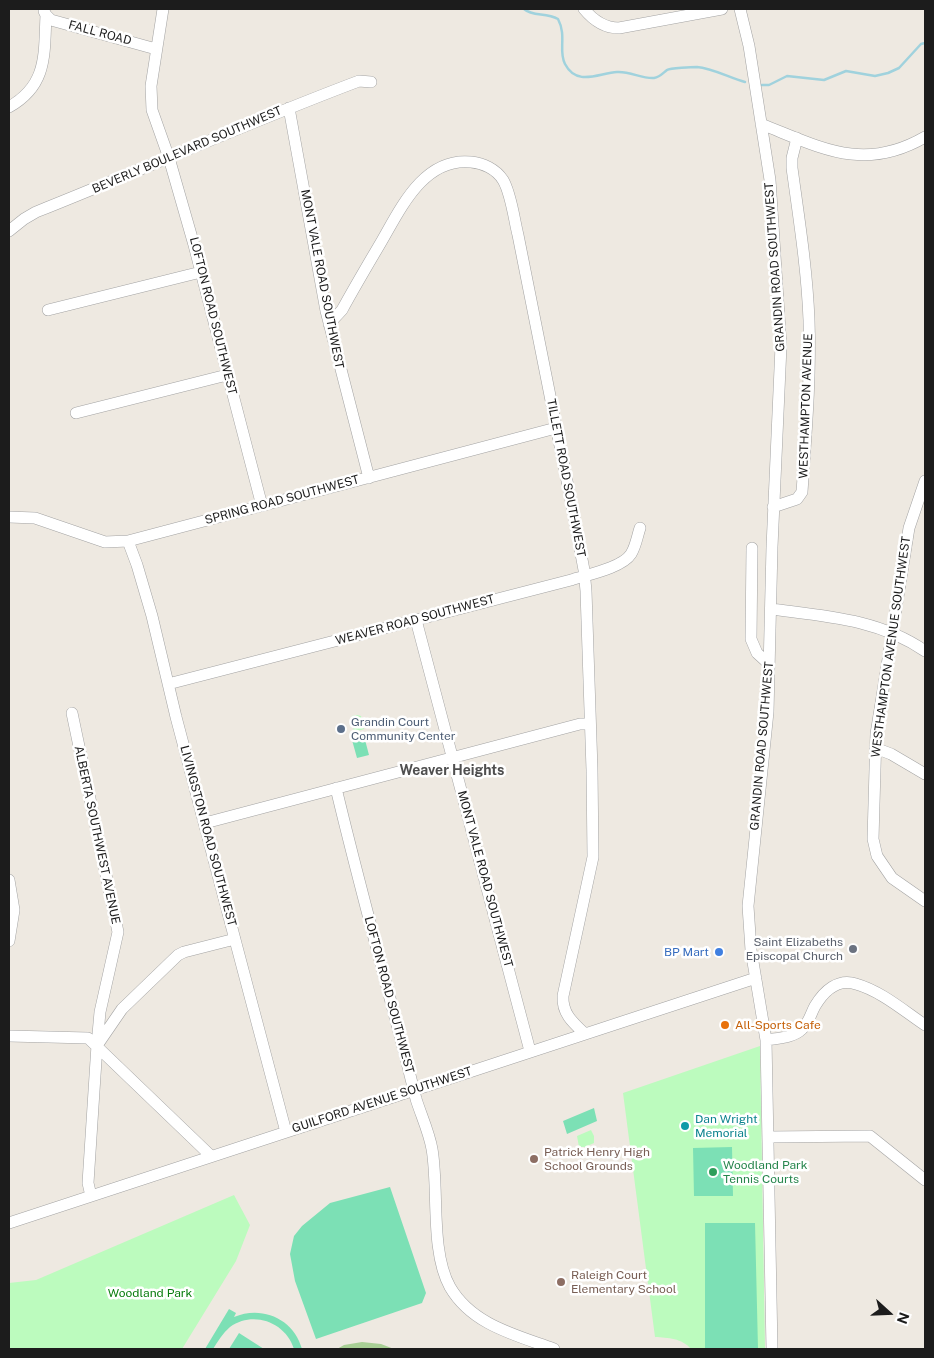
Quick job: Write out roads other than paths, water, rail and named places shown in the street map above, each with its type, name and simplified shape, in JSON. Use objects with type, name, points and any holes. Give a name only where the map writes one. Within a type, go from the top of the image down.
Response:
[{"type":"street","name":"LOFTON ROAD SOUTHWEST","points":[[163,9],[150,98],[152,110],[169,158],[201,272],[262,506]]},
{"type":"street","points":[[584,9],[604,26],[619,28],[722,9]]},
{"type":"street","name":"GRANDIN ROAD SOUTHWEST","points":[[740,9],[749,46],[770,180],[781,330],[766,736],[748,906],[751,950],[766,1040],[772,1349]]},
{"type":"street","name":"FALL ROAD","points":[[45,12],[51,20],[156,49]]},
{"type":"street","points":[[9,107],[29,92],[40,76],[43,68],[45,12]]},
{"type":"street","name":"BEVERLY BOULEVARD SOUTHWEST","points":[[9,232],[24,219],[36,212],[289,108],[359,81],[371,82]]},
{"type":"street","name":"MONT VALE ROAD SOUTHWEST","points":[[289,108],[330,324],[369,478]]},
{"type":"street","points":[[761,124],[835,152],[861,155],[890,152],[925,137]]},
{"type":"street","name":"WESTHAMPTON AVENUE","points":[[773,507],[797,499],[802,492],[807,423],[810,351],[809,318],[804,254],[792,168],[792,158],[797,138]]},
{"type":"street","name":"TILLETT ROAD SOUTHWEST","points":[[330,324],[342,310],[403,204],[415,188],[431,173],[452,163],[468,161],[483,164],[497,172],[506,187],[518,235],[585,575],[593,857],[563,996],[563,1003],[568,1016],[584,1034]]},
{"type":"street","points":[[48,310],[201,272]]},
{"type":"street","points":[[76,413],[228,375]]},
{"type":"street","name":"SPRING ROAD SOUTHWEST","points":[[9,517],[24,516],[44,520],[105,542],[128,541],[556,428]]},
{"type":"street","name":"WESTHAMPTON AVENUE SOUTHWEST","points":[[925,481],[908,528],[875,748],[873,816],[874,846],[884,868],[898,884],[925,901]]},
{"type":"street","name":"WEAVER ROAD SOUTHWEST","points":[[168,684],[611,568],[624,561],[631,554],[640,528]]},
{"type":"street","name":"LIVINGSTON ROAD SOUTHWEST","points":[[128,541],[152,616],[168,684],[286,1132]]},
{"type":"street","points":[[752,548],[751,639],[757,653],[770,664]]},
{"type":"street","points":[[770,609],[861,622],[892,632],[925,650]]},
{"type":"street","name":"MONT VALE ROAD SOUTHWEST","points":[[416,620],[530,1052]]},
{"type":"street","name":"ALBERTA SOUTHWEST AVENUE","points":[[72,713],[118,932],[100,1012],[88,1183],[91,1196]]},
{"type":"street","points":[[205,823],[580,724],[590,724]]},
{"type":"street","points":[[875,748],[892,754],[925,774]]},
{"type":"street","name":"LOFTON ROAD SOUTHWEST","points":[[336,788],[414,1089],[432,1150],[440,1256],[445,1275],[450,1286],[466,1308],[501,1330],[554,1349]]},
{"type":"street","points":[[9,880],[14,910],[9,941]]},
{"type":"street","points":[[97,1045],[122,1009],[178,955],[235,939]]},
{"type":"street","name":"GUILFORD AVENUE SOUTHWEST","points":[[9,1223],[756,978]]},
{"type":"street","points":[[766,1040],[786,1037],[802,1030],[827,990],[847,982],[861,986],[879,995],[925,1025]]},
{"type":"street","points":[[9,1036],[85,1036],[97,1045],[211,1156]]},
{"type":"street","points":[[768,1137],[870,1136],[925,1180]]},
{"type":"waterway","points":[[524,9],[531,13],[558,19],[562,31],[562,54],[565,64],[570,71],[582,77],[622,72],[654,78],[669,69],[697,67],[709,69],[745,82]]},
{"type":"waterway","points":[[761,85],[769,85],[787,76],[824,80],[846,71],[875,76],[888,73],[899,68],[921,44],[925,43]]},
{"type":"place","name":"Grandin Court Community Center","points":[[341,729]]},
{"type":"place","name":"Saint Elizabeths Episcopal Church","points":[[853,949]]},
{"type":"place","name":"BP Mart","points":[[719,952]]},
{"type":"place","name":"All-Sports Cafe","points":[[725,1025]]},
{"type":"place","name":"Dan Wright Memorial","points":[[685,1126]]},
{"type":"place","name":"Patrick Henry High School Grounds","points":[[534,1159]]},
{"type":"place","name":"Woodland Park Tennis Courts","points":[[713,1172]]},
{"type":"place","name":"Raleigh Court Elementary School","points":[[561,1282]]},
{"type":"district","name":"Weaver Heights","points":[[452,771]]},
{"type":"park label","name":"Woodland Park","points":[[150,1293]]}]
